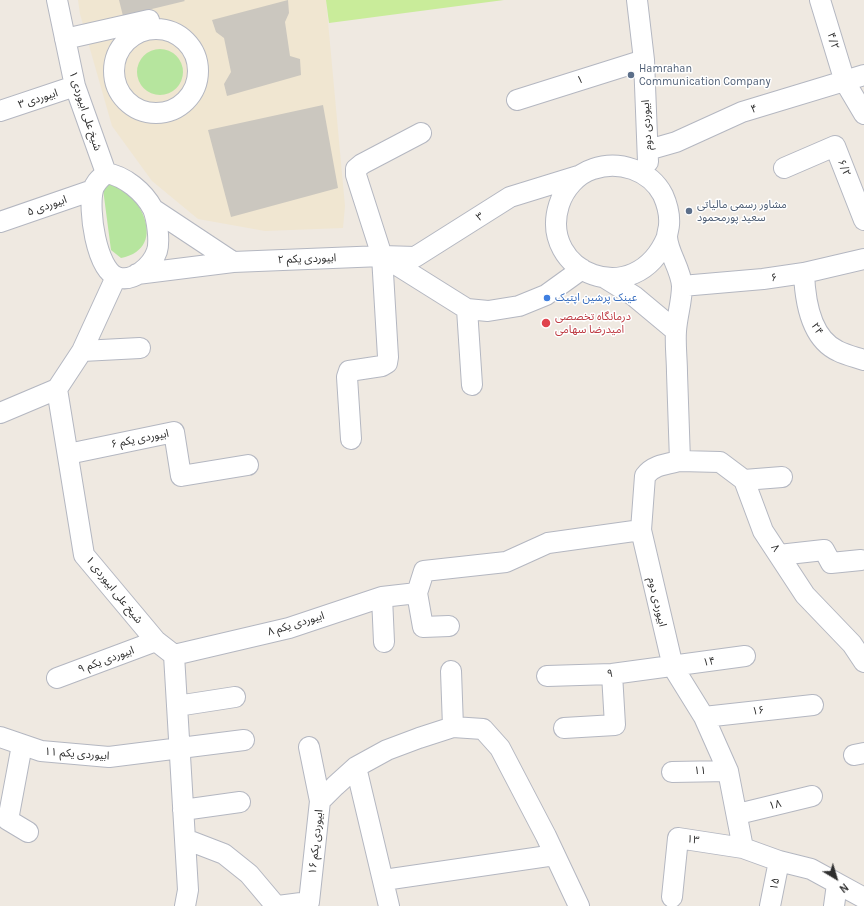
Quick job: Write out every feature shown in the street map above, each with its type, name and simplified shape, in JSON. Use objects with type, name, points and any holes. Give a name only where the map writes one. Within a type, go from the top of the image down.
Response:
[{"type":"street","name":"شیخ علی ابیوردی ۱","points":[[57,0],[75,86],[106,173]]},
{"type":"street","name":"ابیوردی دوم","points":[[637,0],[644,60],[648,165]]},
{"type":"street","name":"۴/۲","points":[[820,0],[845,82],[864,114]]},
{"type":"street","points":[[65,40],[149,20],[151,29]]},
{"type":"street","points":[[151,29],[164,30],[177,34],[188,43],[195,55],[198,68],[197,81],[191,94],[182,104],[170,110],[156,113],[142,111],[130,104],[121,94],[115,81],[114,67],[118,53],[126,42],[138,33],[151,29]]},
{"type":"street","name":"۱","points":[[517,100],[644,60]]},
{"type":"street","name":"۴","points":[[648,165],[676,142],[742,112],[864,75]]},
{"type":"street","name":"۳ ابیوردی","points":[[0,111],[75,86]]},
{"type":"street","points":[[351,438],[347,377],[349,372],[382,366],[387,363],[388,357],[382,256],[356,175],[356,169],[362,164],[421,133]]},
{"type":"street","name":"۶/۲","points":[[784,168],[835,146],[864,220]]},
{"type":"street","points":[[605,278],[618,278],[644,269],[658,254],[667,236],[669,215],[667,205],[648,165],[639,171],[615,165],[603,166],[580,176],[571,184],[564,194],[556,217],[556,229],[565,252],[582,270],[605,278],[634,296],[676,331]]},
{"type":"street","points":[[153,209],[157,227],[157,251],[150,264],[137,274],[125,278],[116,276],[102,263],[96,242],[93,212],[93,190],[98,180],[106,173],[118,175],[129,182],[153,209],[233,262]]},
{"type":"street","name":"۳","points":[[382,256],[415,257],[510,197],[580,176]]},
{"type":"street","name":"۵ ابیوردی","points":[[0,222],[93,190]]},
{"type":"street","points":[[667,236],[682,286],[676,331],[680,461],[720,462],[744,480],[782,477]]},
{"type":"street","points":[[382,256],[467,309],[488,311],[519,306],[546,295],[582,270]]},
{"type":"street","name":"۲ ابیوردی یکم","points":[[137,274],[233,262],[382,256]]},
{"type":"street","name":"۶","points":[[682,286],[763,279],[804,273],[864,259]]},
{"type":"street","name":"۲۴","points":[[804,273],[805,295],[816,331],[837,351],[864,360]]},
{"type":"street","points":[[0,413],[57,389],[82,351],[116,276]]},
{"type":"street","points":[[467,309],[472,385]]},
{"type":"street","points":[[82,351],[140,348]]},
{"type":"street","name":"شیخ علی ابیوردی ۱","points":[[57,389],[84,555],[156,642],[174,655]]},
{"type":"street","name":"۶ ابیوردی یکم","points":[[68,454],[174,432],[181,476],[248,465]]},
{"type":"street","name":"ابیوردی دوم","points":[[680,461],[656,466],[645,476],[641,530],[673,667],[704,717],[728,771],[738,814],[743,848]]},
{"type":"street","name":"۸","points":[[744,480],[763,531],[805,595],[858,642],[864,662]]},
{"type":"street","points":[[449,626],[423,627],[417,593],[424,571],[506,562],[548,543],[641,530]]},
{"type":"street","points":[[779,555],[824,550],[831,563],[861,560]]},
{"type":"street","name":"۸ ابیوردی یکم","points":[[174,655],[291,636],[382,596],[417,593]]},
{"type":"street","points":[[382,596],[384,642]]},
{"type":"street","name":"۹ ابیوردی یکم","points":[[56,678],[156,642]]},
{"type":"street","points":[[174,655],[188,890],[185,906]]},
{"type":"street","name":"۱۴","points":[[673,667],[745,656]]},
{"type":"street","name":"۹","points":[[547,676],[612,674],[673,667]]},
{"type":"street","points":[[451,671],[453,727],[483,729],[500,748],[555,855],[579,906]]},
{"type":"street","points":[[564,728],[615,725],[612,674]]},
{"type":"street","points":[[177,706],[235,697]]},
{"type":"street","name":"۱۶","points":[[704,717],[813,705]]},
{"type":"street","name":"۱۶ ابیوردی یکم","points":[[185,839],[224,854],[249,874],[277,906],[309,902],[320,801],[356,766],[387,750],[453,727]]},
{"type":"street","name":"۱۱ ابیوردی یکم","points":[[0,737],[41,752],[109,757],[244,740]]},
{"type":"street","points":[[22,745],[8,820],[28,832]]},
{"type":"street","points":[[309,747],[320,801]]},
{"type":"street","points":[[356,766],[389,906]]},
{"type":"street","name":"۱۱","points":[[672,772],[728,771]]},
{"type":"street","name":"۱۸","points":[[738,814],[812,796]]},
{"type":"street","points":[[183,810],[240,802]]},
{"type":"street","name":"۱۳","points":[[672,897],[678,838],[743,848]]},
{"type":"street","points":[[743,848],[780,862],[811,869],[864,898]]},
{"type":"street","points":[[384,880],[555,855]]},
{"type":"street","name":"۱۵","points":[[770,906],[780,862]]},
{"type":"street","points":[[834,906],[837,884]]},
{"type":"shaded area","points":[[78,0],[326,0],[345,206],[343,228],[265,231],[198,219],[152,181],[112,126],[80,14]]},
{"type":"green space","points":[[326,0],[504,0],[329,23]]},
{"type":"green space","points":[[155,49],[165,49],[173,53],[179,59],[183,67],[183,77],[179,85],[173,91],[165,95],[155,95],[147,91],[141,85],[137,77],[137,67],[141,59],[147,53]]},
{"type":"green space","points":[[106,183],[118,186],[129,194],[138,205],[144,218],[147,230],[145,242],[136,252],[121,258],[111,250],[103,189]]},
{"type":"building","points":[[119,0],[184,0],[185,1],[123,16]]},
{"type":"building","points":[[288,0],[289,13],[285,22],[290,56],[300,59],[301,75],[227,96],[224,84],[231,72],[224,38],[216,32],[212,20]]},
{"type":"building","points":[[323,105],[338,188],[231,217],[208,130]]},
{"type":"place","name":"Hamrahan Communication Company","points":[[631,75]]},
{"type":"place","name":"مشاور رسمی مالیاتی سعید پورمحمود","points":[[689,211]]},
{"type":"place","name":"عینک پرشین اپتیک","points":[[547,298]]},
{"type":"place","name":"درمانگاه تخصصی امیدرضا سهامی","points":[[546,323]]}]
